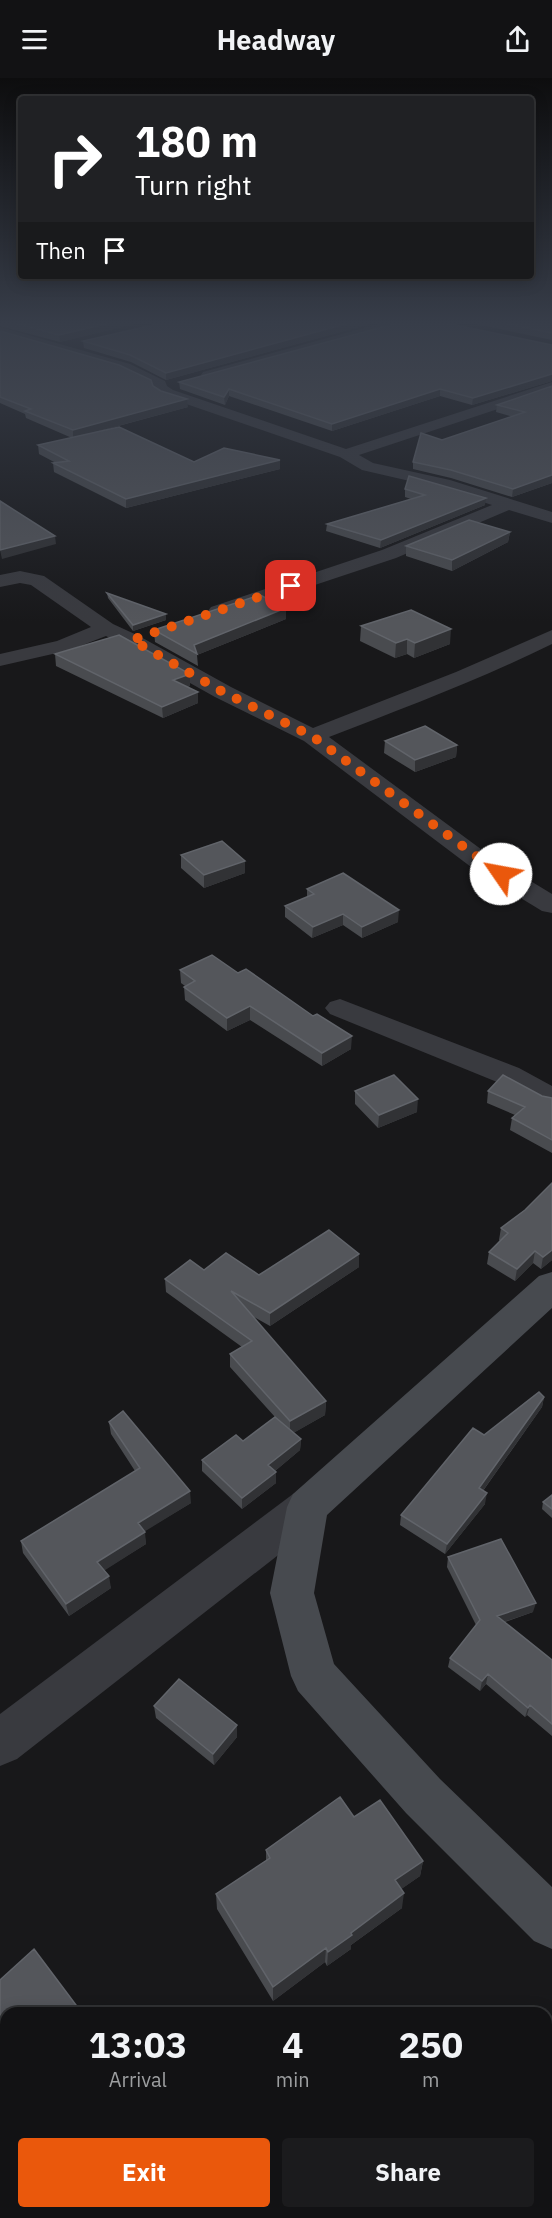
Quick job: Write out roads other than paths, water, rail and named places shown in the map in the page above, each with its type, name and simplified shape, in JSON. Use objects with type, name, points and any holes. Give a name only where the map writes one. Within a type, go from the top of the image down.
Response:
[{"type":"main road","points":[[552,1286],[308,1507],[292,1593],[314,1676],[423,1796],[552,1923]]},
{"type":"street","points":[[255,422],[346,454],[368,467],[444,484],[552,518]]},
{"type":"street","points":[[346,454],[443,422]]},
{"type":"street","points":[[205,616],[389,554],[509,504]]},
{"type":"street","points":[[0,580],[20,577],[37,580],[106,628],[132,640],[223,692],[312,736],[484,864],[552,905]]},
{"type":"street","points":[[0,660],[63,646],[106,628]]},
{"type":"street","points":[[132,640],[153,633]]},
{"type":"street","points":[[312,736],[422,695],[552,636]]},
{"type":"street","points":[[340,1008],[508,1075],[552,1099]]},
{"type":"street","points":[[0,1743],[308,1507]]}]
